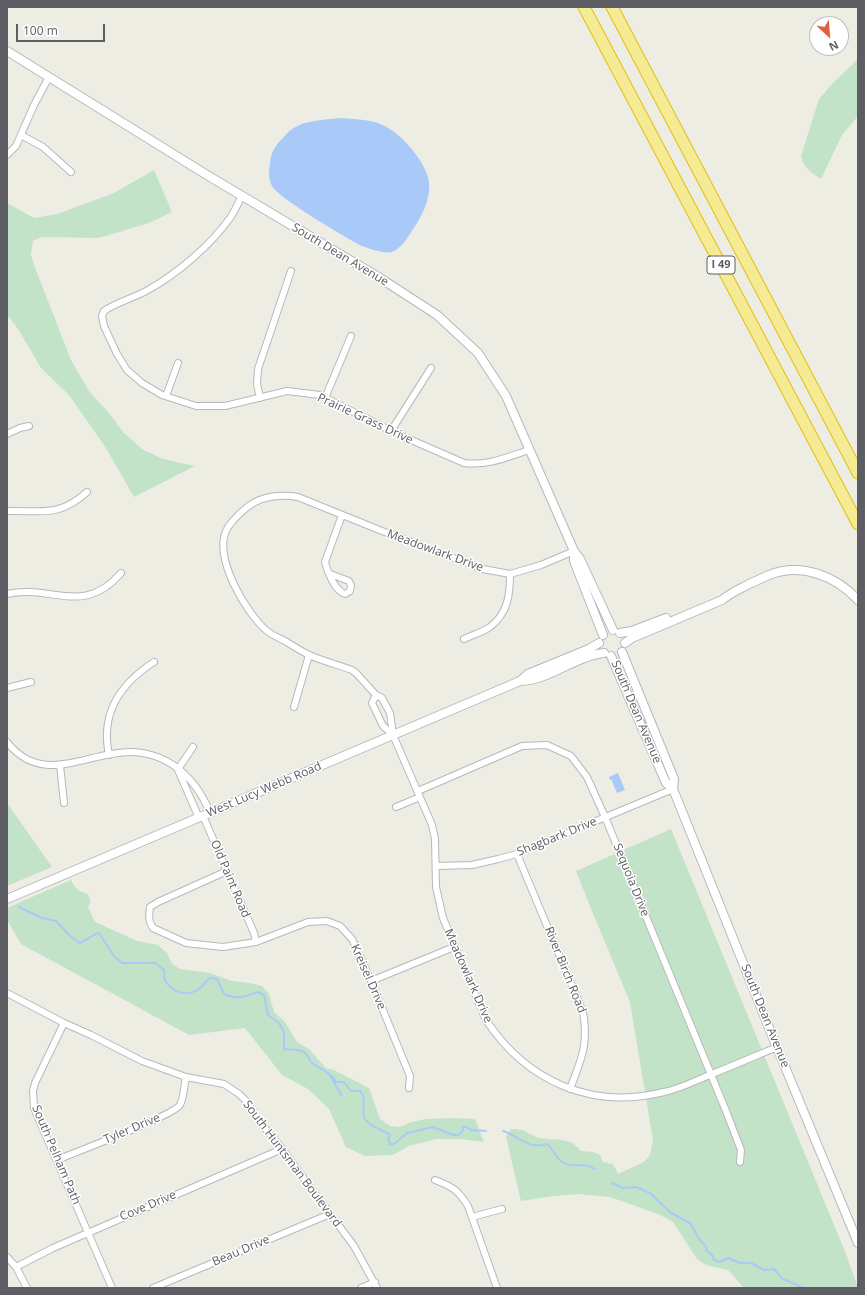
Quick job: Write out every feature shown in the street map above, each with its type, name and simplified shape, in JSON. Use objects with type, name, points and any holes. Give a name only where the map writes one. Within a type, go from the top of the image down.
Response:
[{"type":"highway","name":"I 49","points":[[584,7],[858,524]]},
{"type":"highway","name":"I 49","points":[[612,7],[858,473]]},
{"type":"street","name":"South Dean Avenue","points":[[7,51],[242,196],[380,278],[437,315],[478,353],[506,396],[574,551],[580,559],[617,631]]},
{"type":"street","points":[[7,155],[16,146],[34,105],[49,77]]},
{"type":"street","points":[[21,135],[44,147],[72,172]]},
{"type":"street","name":"Prairie Grass Drive","points":[[242,196],[230,218],[207,245],[188,262],[172,275],[147,290],[104,311],[102,316],[104,326],[117,354],[127,370],[142,383],[166,396],[196,406],[225,406],[287,391],[320,395],[391,432],[464,463],[489,463],[530,450]]},
{"type":"street","points":[[260,398],[257,384],[258,369],[291,271]]},
{"type":"street","points":[[325,398],[350,336]]},
{"type":"street","points":[[166,396],[178,363]]},
{"type":"street","points":[[391,432],[431,368]]},
{"type":"street","points":[[7,434],[29,426]]},
{"type":"street","points":[[7,511],[52,511],[72,503],[87,492]]},
{"type":"street","name":"Meadowlark Drive","points":[[574,551],[541,566],[510,574],[483,569],[298,497],[287,495],[272,496],[259,500],[239,514],[226,531],[224,538],[226,567],[242,599],[254,617],[267,631],[309,655],[352,670],[376,695],[382,698],[390,713],[392,735],[432,825],[435,839],[436,887],[443,918],[454,947],[486,1020],[496,1034],[520,1060],[535,1072],[570,1089],[602,1097],[640,1097],[665,1092],[777,1047]]},
{"type":"street","points":[[330,574],[326,568],[325,562],[342,515]]},
{"type":"street","name":"South Dean Avenue","points":[[574,551],[574,561],[602,634]]},
{"type":"street","points":[[617,631],[624,637],[625,643],[622,652],[619,654],[608,654],[600,647],[602,634],[606,632],[617,631],[632,631],[722,595],[728,594],[769,575],[779,572],[800,571],[822,575],[841,585],[858,600]]},
{"type":"street","points":[[7,594],[36,592],[65,597],[84,596],[105,588],[121,573]]},
{"type":"street","points":[[464,639],[489,627],[501,615],[508,603],[510,593],[510,574]]},
{"type":"street","points":[[625,643],[632,638],[722,600],[728,594]]},
{"type":"street","name":"West Lucy Webb Road","points":[[7,899],[520,681],[528,674],[600,643]]},
{"type":"street","name":"South Dean Avenue","points":[[622,652],[674,779],[673,789]]},
{"type":"street","name":"South Dean Avenue","points":[[608,654],[666,783],[673,789],[858,1243]]},
{"type":"street","name":"West Lucy Webb Road","points":[[520,681],[531,681],[592,655],[608,654]]},
{"type":"street","points":[[294,707],[309,655]]},
{"type":"street","points":[[109,755],[106,736],[107,726],[114,704],[122,690],[134,677],[154,662]]},
{"type":"street","points":[[7,688],[31,682]]},
{"type":"street","points":[[376,695],[372,703],[383,726],[392,735]]},
{"type":"street","name":"Old Paint Road","points":[[7,742],[18,754],[27,759],[46,765],[60,765],[128,752],[146,753],[166,761],[178,769],[195,786],[207,806],[204,816]]},
{"type":"street","name":"Sequoia Drive","points":[[396,807],[419,794],[522,746],[547,745],[571,756],[587,776],[605,817],[741,1150],[740,1162]]},
{"type":"street","points":[[178,769],[193,747]]},
{"type":"street","points":[[60,765],[64,803]]},
{"type":"street","name":"Old Paint Road","points":[[178,769],[204,816],[254,933],[256,942]]},
{"type":"street","name":"Shagbark Drive","points":[[436,866],[472,864],[517,854],[673,789]]},
{"type":"street","name":"River Birch Road","points":[[517,854],[583,1012],[586,1028],[585,1043],[581,1062],[570,1089]]},
{"type":"street","name":"Kreisel Drive","points":[[227,871],[150,907],[150,923],[154,928],[186,943],[223,947],[256,942],[308,922],[327,921],[340,926],[352,939],[371,981],[410,1076],[409,1088]]},
{"type":"street","points":[[371,981],[454,947]]},
{"type":"street","name":"South Huntsman Boulevard","points":[[7,993],[142,1061],[186,1077],[224,1084],[232,1088],[246,1101],[261,1124],[282,1149],[354,1246],[376,1285]]},
{"type":"street","name":"South Pelham Path","points":[[64,1023],[38,1075],[33,1091],[33,1100],[56,1160],[89,1232],[112,1288]]},
{"type":"street","name":"Tyler Drive","points":[[56,1160],[156,1120],[173,1111],[180,1105],[186,1077]]},
{"type":"street","name":"Cove Drive","points":[[16,1267],[89,1232],[282,1149]]},
{"type":"street","points":[[435,1180],[450,1186],[461,1194],[472,1218],[497,1288]]},
{"type":"street","points":[[472,1218],[502,1209]]},
{"type":"street","name":"Beau Drive","points":[[153,1288],[330,1214]]},
{"type":"street","points":[[7,1257],[16,1267],[27,1288]]},
{"type":"street","points":[[361,1288],[376,1285]]},
{"type":"green space","points":[[858,59],[858,116],[842,135],[821,179],[808,170],[801,156],[819,99]]},
{"type":"green space","points":[[154,170],[172,212],[149,223],[99,238],[42,237],[33,241],[31,255],[71,360],[89,391],[109,413],[124,433],[142,449],[163,459],[195,466],[134,497],[106,448],[69,395],[41,368],[18,329],[7,315],[7,203],[34,218],[57,214],[114,193]]},
{"type":"green space","points":[[7,803],[52,867],[7,886]]},
{"type":"green space","points":[[671,829],[846,1254],[858,1288],[744,1288],[728,1270],[706,1265],[697,1259],[673,1222],[658,1214],[610,1197],[578,1194],[521,1201],[506,1137],[511,1129],[523,1130],[540,1138],[571,1142],[581,1151],[593,1152],[600,1155],[603,1162],[613,1164],[618,1174],[644,1162],[650,1155],[653,1140],[630,1002],[576,871]]},
{"type":"green space","points":[[71,880],[74,886],[82,892],[88,894],[91,902],[88,907],[95,922],[137,941],[158,945],[167,953],[172,964],[180,969],[210,973],[232,981],[262,986],[269,994],[274,1012],[285,1022],[297,1042],[309,1049],[326,1068],[334,1070],[369,1088],[380,1119],[390,1126],[400,1127],[411,1122],[426,1119],[475,1119],[484,1142],[460,1139],[436,1139],[409,1146],[393,1155],[365,1156],[346,1147],[329,1109],[308,1089],[282,1075],[245,1028],[189,1035],[21,944],[7,920],[7,908]]},
{"type":"water","points":[[339,118],[359,119],[386,126],[414,151],[427,174],[429,180],[429,193],[426,206],[406,239],[400,247],[392,252],[377,251],[354,242],[314,218],[277,192],[272,186],[269,178],[269,172],[271,155],[276,145],[297,126],[315,121]]},
{"type":"water","points":[[618,773],[625,790],[617,793],[609,777]]},
{"type":"waterway","points":[[19,907],[42,918],[56,921],[71,937],[80,943],[99,933],[114,956],[122,963],[155,963],[164,970],[164,978],[169,986],[181,993],[190,993],[195,991],[210,978],[217,979],[224,994],[229,996],[241,997],[258,992],[264,995],[268,1015],[279,1023],[284,1032],[284,1049],[303,1051],[311,1062],[329,1073],[336,1082],[344,1082],[351,1091],[360,1091],[364,1101],[363,1112],[365,1119],[373,1126],[390,1135],[388,1139],[390,1144],[394,1144],[407,1133],[433,1127],[453,1135],[458,1135],[462,1132],[463,1127],[467,1127],[471,1130],[486,1131]]},
{"type":"waterway","points":[[329,1074],[342,1096]]},
{"type":"waterway","points":[[503,1131],[529,1144],[547,1144],[559,1159],[568,1165],[583,1165],[595,1169]]},
{"type":"waterway","points":[[612,1183],[623,1188],[636,1187],[650,1193],[671,1213],[690,1223],[700,1240],[705,1245],[707,1251],[713,1256],[714,1260],[719,1262],[728,1258],[740,1263],[751,1263],[764,1270],[774,1269],[783,1279],[804,1288]]}]
